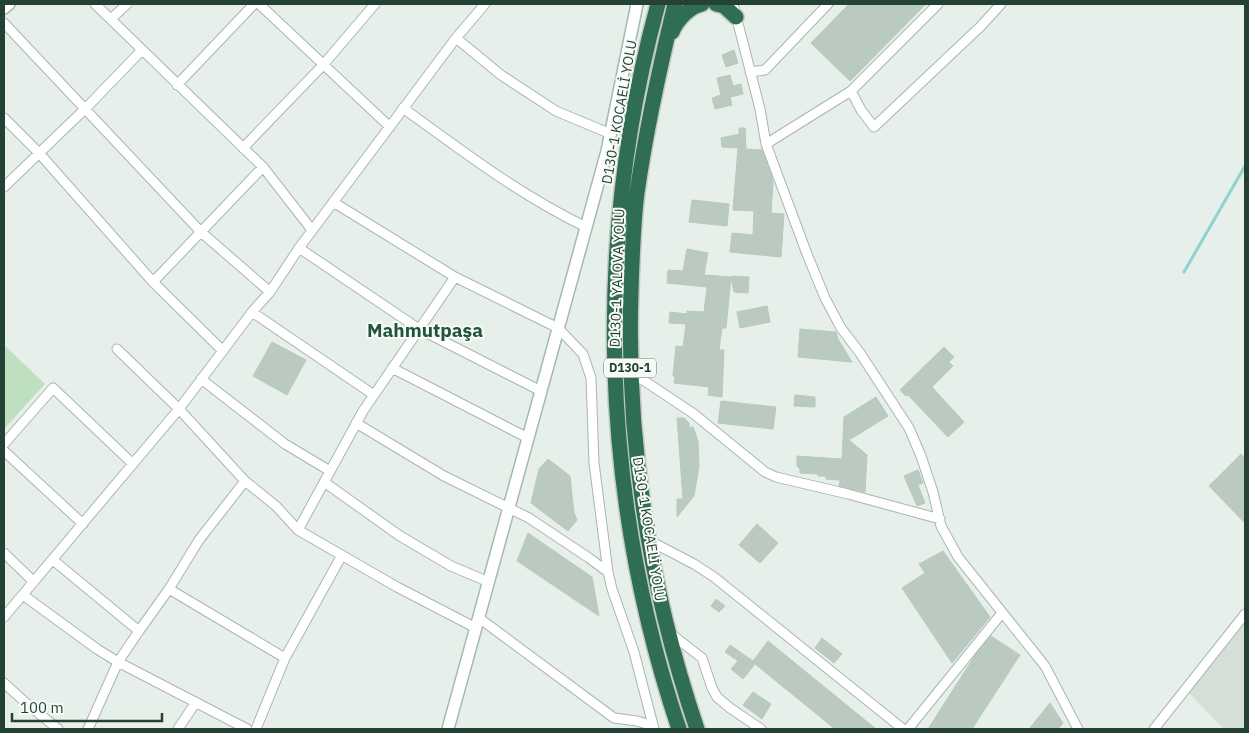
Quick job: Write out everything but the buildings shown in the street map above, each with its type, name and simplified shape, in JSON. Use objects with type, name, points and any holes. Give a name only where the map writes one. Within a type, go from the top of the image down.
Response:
[{"type":"highway","name":"D130-1 KOCAELİ YOLU","points":[[658,4],[643,61],[626,160],[615,263],[614,363],[624,491],[636,563],[658,658],[679,729]]},
{"type":"highway","name":"D130-1 YALOVA YOLU","points":[[675,4],[644,150],[636,208],[630,323],[631,372],[637,466],[648,540],[668,631],[685,695],[697,729]]},
{"type":"highway","points":[[664,52],[674,27],[681,18],[690,10],[702,4]]},
{"type":"highway","points":[[716,4],[733,8]]},
{"type":"main road","points":[[4,8],[9,4]]},
{"type":"main road","points":[[451,728],[611,134],[637,4]]},
{"type":"street","points":[[95,4],[263,167],[312,230]]},
{"type":"street","points":[[111,19],[127,4]]},
{"type":"street","points":[[177,85],[254,4]]},
{"type":"street","points":[[259,4],[390,127]]},
{"type":"street","points":[[243,148],[323,65],[375,4]]},
{"type":"street","points":[[4,618],[202,380],[252,312],[270,292],[312,230],[403,108],[456,38],[485,4]]},
{"type":"street","points":[[750,72],[765,70],[828,4]]},
{"type":"street","points":[[766,144],[851,92],[938,4]]},
{"type":"street","points":[[851,92],[861,110],[874,126],[981,26],[1001,4]]},
{"type":"street","points":[[733,8],[760,109],[766,144],[825,298],[841,328],[860,353],[909,428],[927,474],[941,526],[958,557],[1045,666],[1078,729]]},
{"type":"street","points":[[4,23],[86,108],[200,232],[270,292]]},
{"type":"street","points":[[456,38],[501,75],[556,111],[611,134]]},
{"type":"street","points":[[4,187],[86,108],[142,50]]},
{"type":"street","points":[[403,108],[486,168],[553,211],[586,227]]},
{"type":"street","points":[[4,118],[39,153],[153,282],[223,351]]},
{"type":"street","points":[[153,282],[263,167]]},
{"type":"street","points":[[333,202],[455,277],[558,328],[583,354],[591,378],[594,462],[608,572],[634,652],[653,728]]},
{"type":"street","points":[[299,248],[419,329],[541,391]]},
{"type":"street","points":[[298,530],[356,423],[455,277]]},
{"type":"street","points":[[252,312],[374,395]]},
{"type":"street","points":[[117,349],[179,409],[245,481],[276,506],[298,530],[397,586],[478,623],[614,718],[637,721],[653,728]]},
{"type":"street","points":[[392,368],[528,438]]},
{"type":"street","points":[[631,372],[694,414],[765,472],[776,477],[940,519]]},
{"type":"street","points":[[202,380],[285,444],[330,471]]},
{"type":"street","points":[[4,444],[53,388],[133,464]]},
{"type":"street","points":[[356,423],[444,476],[529,518],[608,572]]},
{"type":"street","points":[[4,451],[83,524]]},
{"type":"street","points":[[88,729],[118,662],[169,589],[199,540],[245,481]]},
{"type":"street","points":[[324,482],[400,536],[451,566],[489,582]]},
{"type":"street","points":[[648,540],[714,576],[903,729]]},
{"type":"street","points":[[4,553],[34,582]]},
{"type":"street","points":[[256,729],[286,658],[342,555]]},
{"type":"street","points":[[53,560],[139,631]]},
{"type":"street","points":[[169,589],[286,658]]},
{"type":"street","points":[[23,595],[118,662],[246,729]]},
{"type":"street","points":[[908,729],[1002,613]]},
{"type":"street","points":[[1154,729],[1245,614]]},
{"type":"street","points":[[668,631],[702,658],[717,697],[761,729]]},
{"type":"street","points":[[4,683],[58,729]]},
{"type":"street","points":[[178,729],[196,702]]},
{"type":"shaded area","points":[[1245,617],[1245,729],[1224,729],[1187,691]]},
{"type":"green space","points":[[4,345],[45,384],[4,429]]},
{"type":"waterway","points":[[1184,272],[1245,166]]},
{"type":"district","name":"Mahmutpaşa","points":[[425,330]]}]
